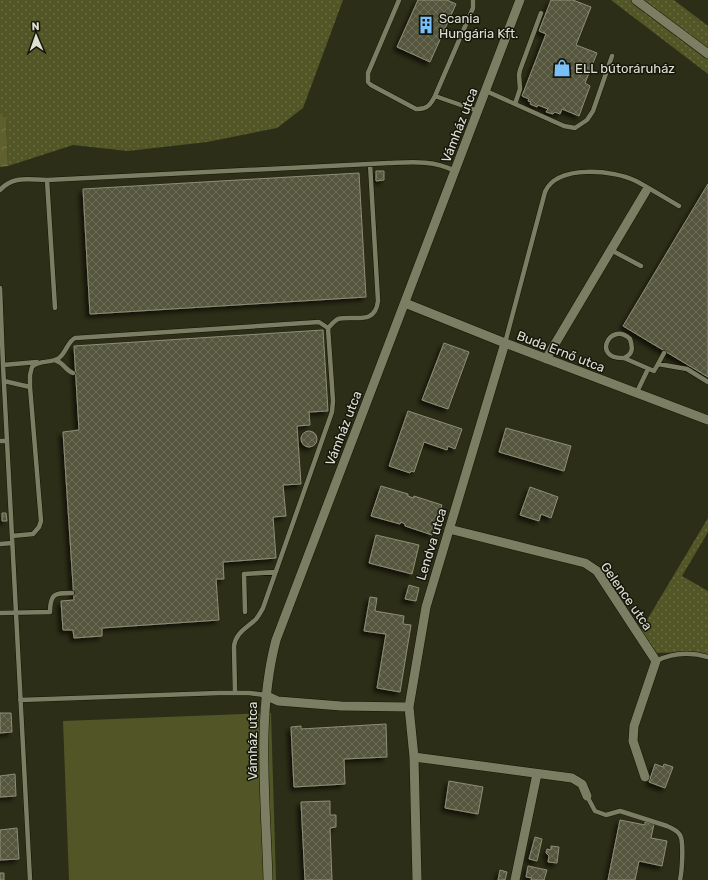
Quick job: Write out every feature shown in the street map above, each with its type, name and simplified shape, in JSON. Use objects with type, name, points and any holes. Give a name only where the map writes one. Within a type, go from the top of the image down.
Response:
[{"type":"street","name":"Vámház utca","points":[[268,880],[264,762],[265,695],[270,662],[276,640],[520,0]]},
{"type":"street","points":[[636,0],[708,54]]},
{"type":"street","points":[[546,359],[646,191]]},
{"type":"street","name":"Buda Ernő utca","points":[[405,303],[636,394],[708,420]]},
{"type":"street","name":"Lendva utca","points":[[417,880],[414,757],[409,707],[426,607],[505,343]]},
{"type":"street","name":"Gelence utca","points":[[449,529],[590,565],[596,571],[656,661]]},
{"type":"street","points":[[646,777],[632,736],[656,661]]},
{"type":"street","points":[[265,695],[278,701],[341,706],[409,707]]},
{"type":"street","points":[[414,757],[572,778],[582,784],[588,796]]},
{"type":"street","points":[[515,880],[537,774]]},
{"type":"lane","points":[[399,0],[368,73],[368,82],[416,109],[428,107],[435,96],[473,8],[473,0]]},
{"type":"lane","points":[[515,104],[520,88],[520,70],[541,13]]},
{"type":"lane","points":[[486,91],[564,126],[575,128],[587,120],[593,111],[612,56]]},
{"type":"lane","points":[[435,96],[478,111]]},
{"type":"lane","points":[[0,190],[10,181],[16,180],[47,180],[370,164],[432,163],[445,166],[455,171]]},
{"type":"lane","points":[[235,693],[234,646],[236,640],[239,634],[254,622],[259,615],[276,572],[333,406],[328,328],[337,319],[359,318],[371,315],[378,306],[370,164]]},
{"type":"lane","points":[[505,343],[545,192],[550,184],[564,175],[573,173],[591,172],[611,174],[635,181],[679,206]]},
{"type":"lane","points":[[47,180],[55,308]]},
{"type":"lane","points":[[611,250],[641,266]]},
{"type":"lane","points":[[0,288],[1,343],[30,880]]},
{"type":"lane","points":[[3,365],[55,360],[64,354],[72,339],[75,338],[319,322],[328,328]]},
{"type":"lane","points":[[624,358],[632,352],[630,339],[623,335],[610,338],[606,343],[609,354],[615,358],[624,358],[654,371],[664,353]]},
{"type":"lane","points":[[55,360],[63,364],[73,373]]},
{"type":"lane","points":[[12,536],[33,534],[40,527],[41,521],[30,386],[32,367],[40,362]]},
{"type":"lane","points":[[658,364],[687,369],[708,382]]},
{"type":"lane","points":[[636,394],[648,369]]},
{"type":"lane","points":[[4,381],[30,386]]},
{"type":"lane","points":[[0,442],[7,441]]},
{"type":"lane","points":[[0,544],[12,543]]},
{"type":"lane","points":[[245,612],[244,574],[276,572]]},
{"type":"lane","points":[[0,613],[50,612],[52,597],[58,593],[72,593]]},
{"type":"lane","points":[[656,661],[666,656],[683,654],[694,654],[708,657]]},
{"type":"lane","points":[[20,700],[235,693],[265,695]]},
{"type":"lane","points":[[588,796],[595,811],[606,815],[620,811],[674,828],[680,834],[681,838],[682,848],[680,880]]},
{"type":"green space","points":[[0,0],[343,0],[303,108],[277,128],[207,142],[128,151],[73,145],[8,166],[6,119],[0,113]]},
{"type":"green space","points":[[611,0],[674,0],[708,26],[708,74]]},
{"type":"green space","points":[[0,113],[6,119],[8,166],[0,167]]},
{"type":"green space","points":[[708,518],[708,532],[682,576],[708,591],[708,655],[694,652],[656,653],[641,630]]},
{"type":"green space","points":[[271,713],[276,880],[69,880],[63,721]]},
{"type":"building","name":"Scania Hungária Kft.","points":[[418,0],[447,0],[456,4],[430,62],[397,47]]},
{"type":"building","name":"ELL bútoráruház","points":[[551,0],[573,0],[591,7],[576,45],[597,53],[585,83],[590,86],[579,116],[562,109],[560,114],[555,112],[553,114],[546,112],[548,109],[530,104],[531,102],[528,101],[529,99],[522,96],[546,34],[539,31]]},
{"type":"building","points":[[376,171],[384,171],[384,180],[376,181]]},
{"type":"building","points":[[359,173],[366,297],[90,314],[83,189]]},
{"type":"building","points":[[708,184],[708,377],[623,326]]},
{"type":"building","points":[[323,330],[328,411],[309,412],[310,425],[297,426],[301,484],[283,485],[286,516],[273,517],[276,558],[223,562],[224,579],[216,579],[219,620],[102,628],[102,636],[74,638],[73,630],[63,630],[61,601],[74,600],[63,432],[79,430],[74,346]]},
{"type":"building","points":[[444,343],[469,352],[448,409],[422,400]]},
{"type":"building","points":[[408,411],[462,429],[455,449],[448,446],[447,450],[424,442],[414,472],[411,471],[410,473],[389,466]]},
{"type":"building","points":[[506,428],[571,446],[564,471],[499,452]]},
{"type":"building","points":[[306,431],[312,431],[317,436],[315,445],[312,447],[306,447],[301,442],[301,436]]},
{"type":"building","points":[[381,486],[408,494],[408,496],[413,498],[414,496],[442,505],[432,535],[405,526],[405,524],[401,522],[400,524],[371,516]]},
{"type":"building","points":[[530,487],[558,497],[551,518],[541,514],[539,521],[520,515]]},
{"type":"building","points":[[2,513],[6,513],[7,521],[2,521]]},
{"type":"building","points":[[376,535],[419,545],[412,574],[369,563]]},
{"type":"building","points":[[409,585],[419,588],[416,601],[405,599]]},
{"type":"building","points":[[370,597],[377,598],[375,611],[404,616],[403,624],[411,625],[400,692],[377,688],[386,634],[364,631]]},
{"type":"building","points":[[0,713],[11,713],[12,732],[0,733]]},
{"type":"building","points":[[386,724],[387,757],[344,759],[345,784],[294,787],[291,727],[301,726],[301,729]]},
{"type":"building","points":[[655,764],[663,767],[664,764],[673,767],[665,788],[649,782]]},
{"type":"building","points":[[15,774],[16,796],[0,797],[0,776]]},
{"type":"building","points":[[449,781],[483,787],[478,814],[445,808]]},
{"type":"building","points":[[330,801],[330,815],[336,815],[336,827],[330,828],[332,880],[305,880],[301,802]]},
{"type":"building","points":[[620,820],[645,825],[645,822],[654,824],[651,838],[667,841],[662,866],[639,861],[635,880],[608,880]]},
{"type":"building","points":[[17,828],[19,859],[0,860],[0,830]]},
{"type":"building","points":[[535,837],[542,839],[537,861],[529,859]]},
{"type":"building","points":[[551,846],[559,847],[557,863],[548,862],[549,856],[546,853],[547,849],[551,850]]},
{"type":"building","points":[[528,866],[547,870],[544,880],[531,880],[532,878],[526,877]]},
{"type":"building","points":[[500,870],[507,872],[505,880],[498,880]]},
{"type":"building","points":[[0,873],[4,873],[4,880],[0,880]]},
{"type":"place","name":"Scania Hungária Kft.","points":[[426,25]]},
{"type":"place","name":"ELL bútoráruház","points":[[562,68]]}]
